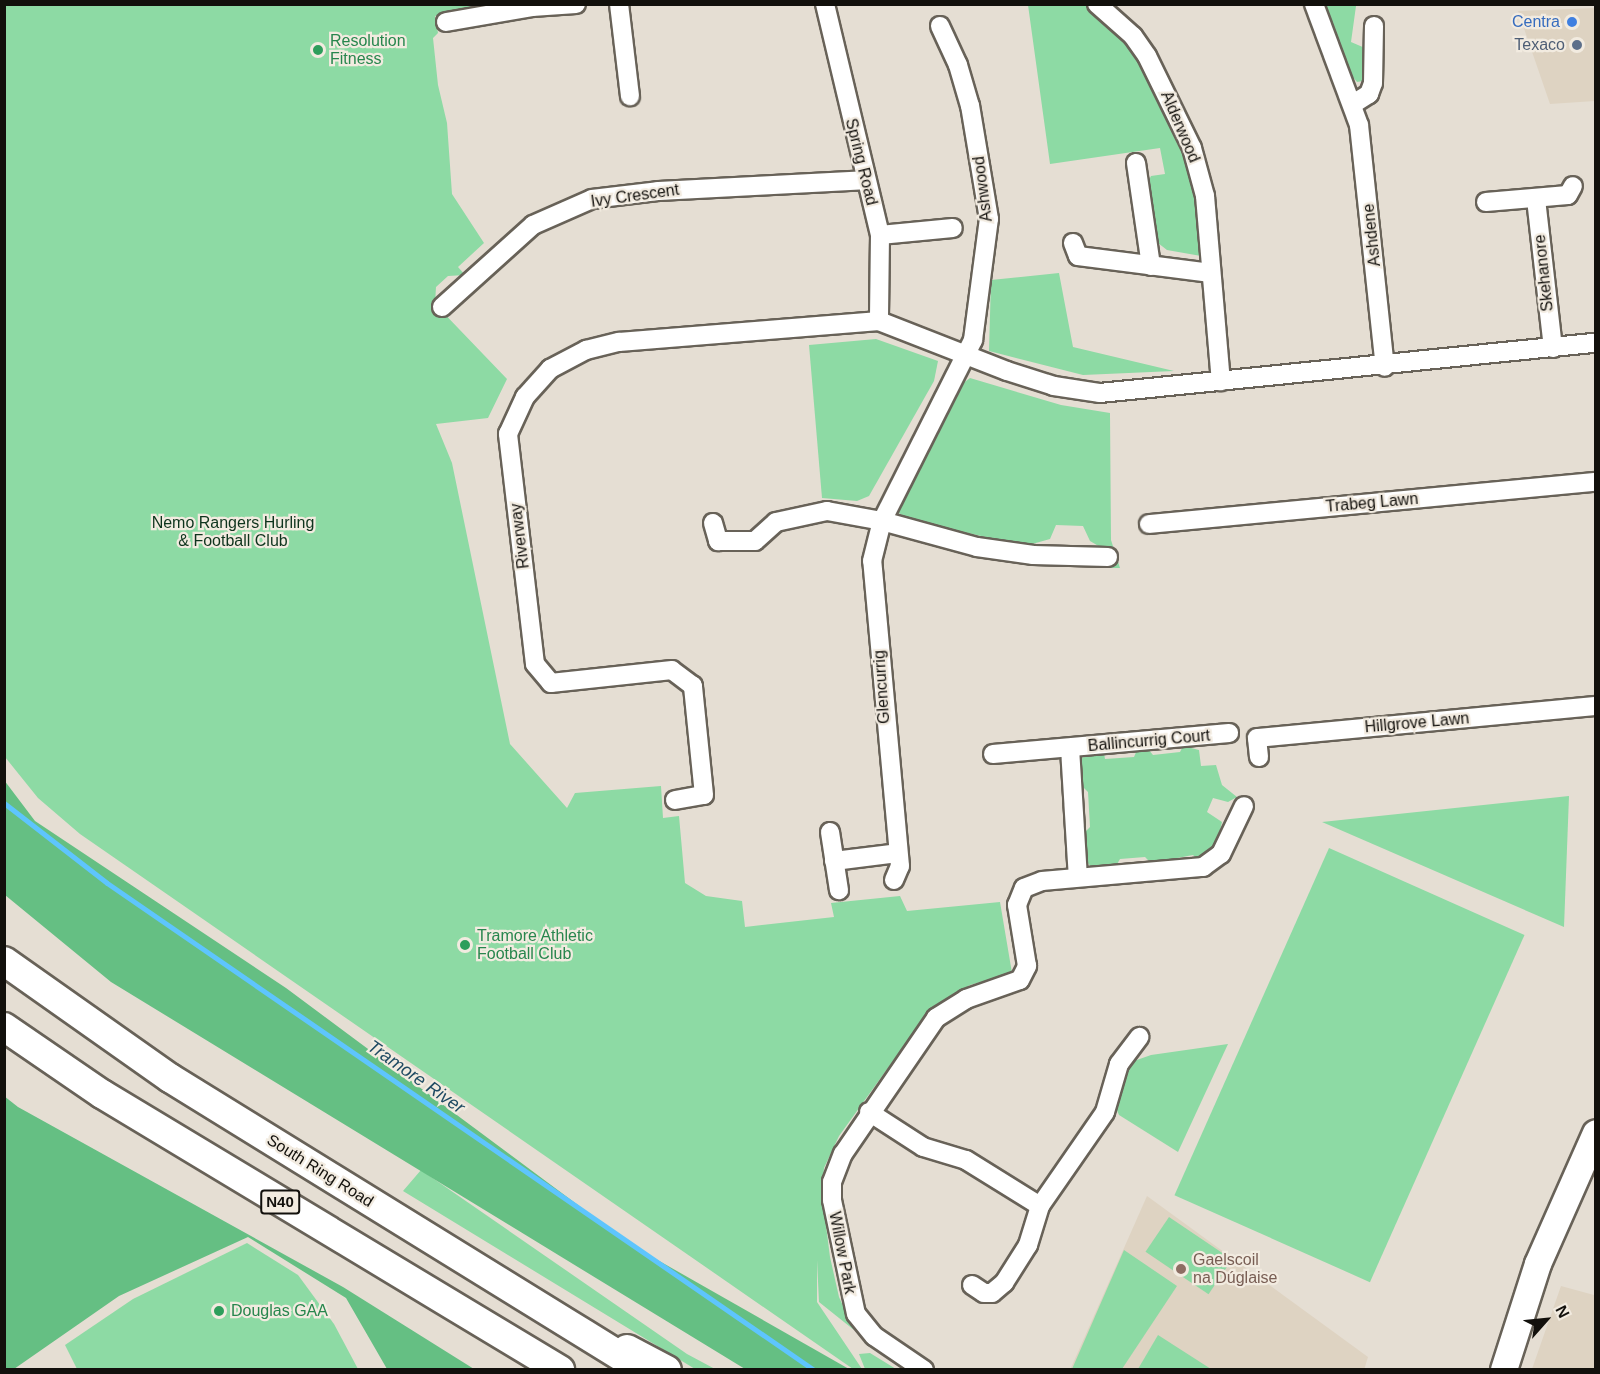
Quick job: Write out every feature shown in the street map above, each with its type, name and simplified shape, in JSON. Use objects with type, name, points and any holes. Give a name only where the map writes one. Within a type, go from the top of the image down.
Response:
[{"type":"highway","name":"South Ring Road","points":[[4,961],[170,1078],[643,1370]]},
{"type":"highway","name":"N40","points":[[4,1027],[102,1094],[560,1370]]},
{"type":"highway","points":[[540,1305],[667,1370]]},
{"type":"main road","points":[[1504,1370],[1538,1264],[1596,1133]]},
{"type":"street","points":[[446,22],[532,7],[576,4]]},
{"type":"street","points":[[619,4],[630,96]]},
{"type":"street","name":"Spring Road","points":[[825,4],[865,180],[880,235],[879,321]]},
{"type":"street","name":"Alderwood","points":[[1096,4],[1133,36],[1147,56],[1192,148],[1205,196],[1221,381]]},
{"type":"street","name":"Ashdene","points":[[1314,4],[1353,104],[1363,146],[1385,366]]},
{"type":"street","name":"Ashwood","points":[[940,26],[958,65],[970,106],[989,219],[977,326],[966,355]]},
{"type":"street","points":[[1353,104],[1369,94],[1373,83],[1374,26]]},
{"type":"street","points":[[1136,163],[1151,266]]},
{"type":"street","name":"Ivy Crescent","points":[[442,307],[533,225],[592,199],[716,187],[865,180]]},
{"type":"street","points":[[1486,202],[1568,195],[1574,186]]},
{"type":"street","name":"Skehanore","points":[[1536,199],[1553,348]]},
{"type":"street","points":[[880,235],[953,228]]},
{"type":"street","points":[[1073,243],[1078,256],[1211,273]]},
{"type":"street","points":[[879,321],[1048,384],[1082,392],[1117,392],[1596,343]]},
{"type":"street","name":"Riverway","points":[[675,800],[704,795],[693,686],[672,670],[551,683],[535,664],[508,434],[525,397],[550,369],[586,350],[619,342],[879,321]]},
{"type":"street","name":"Glencurrig","points":[[894,880],[900,867],[872,561],[882,521],[966,355]]},
{"type":"street","name":"Trabeg Lawn","points":[[1149,524],[1596,483]]},
{"type":"street","points":[[713,523],[718,541],[755,542],[777,522],[827,511],[882,521],[977,547],[1033,555],[1107,557]]},
{"type":"street","name":"Hillgrove Lawn","points":[[1259,757],[1257,738],[1596,706]]},
{"type":"street","name":"Ballincurrig Court","points":[[993,754],[1229,734]]},
{"type":"street","name":"Ballincurrig Court","points":[[1070,748],[1078,877]]},
{"type":"street","points":[[1078,877],[1203,867],[1221,854],[1244,806]]},
{"type":"street","points":[[830,832],[839,890]]},
{"type":"street","points":[[834,861],[898,853]]},
{"type":"street","name":"Willow Park","points":[[924,1370],[863,1326],[852,1300],[838,1241],[832,1182],[843,1154],[869,1112],[936,1018],[966,999],[1012,986],[1020,980],[1027,966],[1018,897],[1033,884],[1078,877]]},
{"type":"street","points":[[972,1285],[984,1293],[992,1293],[1005,1283],[1028,1245],[1040,1206],[1104,1112],[1119,1064],[1139,1037]]},
{"type":"street","points":[[869,1112],[922,1147],[966,1160],[1040,1206]]},
{"type":"shaded area","points":[[1595,8],[1595,101],[1550,104],[1518,11]]},
{"type":"shaded area","name":"Gaelscoil na Dúglaise","points":[[1147,1196],[1368,1357],[1364,1370],[1070,1370]]},
{"type":"shaded area","points":[[1561,1286],[1594,1295],[1595,1293],[1595,1369],[1532,1369]]},
{"type":"green space","name":"Nemo Rangers Hurling & Football Club","points":[[4,5],[512,5],[435,16],[438,33],[433,38],[438,85],[447,123],[452,194],[484,243],[458,267],[465,275],[448,276],[436,287],[435,304],[507,379],[488,418],[436,424],[452,463],[510,744],[567,808],[575,793],[661,786],[663,818],[679,816],[685,883],[706,896],[742,901],[745,927],[834,917],[831,903],[900,896],[907,911],[1000,902],[1012,973],[970,985],[931,1008],[839,1136],[824,1168],[822,1194],[830,1257],[839,1297],[854,1330],[819,1302],[817,1260],[817,1302],[862,1369],[853,1369],[80,834],[38,798],[5,757]]},
{"type":"green space","points":[[1028,5],[1085,5],[1135,52],[1191,171],[1199,209],[1201,256],[1167,250],[1158,243],[1148,182],[1151,176],[1165,174],[1160,148],[1050,164]]},
{"type":"green space","points":[[1322,5],[1380,5],[1356,6],[1351,42],[1365,48],[1363,81],[1357,82],[1352,76]]},
{"type":"green space","points":[[1059,273],[1073,347],[1174,371],[1083,375],[989,351],[991,280]]},
{"type":"green space","points":[[876,339],[938,361],[934,381],[869,496],[857,501],[822,498],[809,345]]},
{"type":"green space","points":[[970,378],[1061,405],[1110,413],[1111,540],[1120,568],[1110,568],[1107,551],[1090,541],[1083,526],[1056,525],[1050,539],[1025,546],[907,519],[899,513],[899,498],[962,384]]},
{"type":"green space","points":[[1183,746],[1199,750],[1201,766],[1216,765],[1222,785],[1237,797],[1228,802],[1213,798],[1207,812],[1222,822],[1217,843],[1198,860],[1193,855],[1151,863],[1145,857],[1120,859],[1116,866],[1091,867],[1085,859],[1084,833],[1090,827],[1088,792],[1081,785],[1080,758],[1104,753],[1105,759],[1134,757],[1137,750],[1148,749],[1153,755],[1180,752]]},
{"type":"green space","points":[[4,780],[35,821],[286,988],[633,1246],[849,1369],[745,1369],[111,982],[5,895]]},
{"type":"green space","points":[[1569,796],[1564,927],[1322,822]]},
{"type":"green space","points":[[1329,848],[1524,935],[1370,1282],[1174,1195]]},
{"type":"green space","points":[[1228,1044],[1178,1152],[1119,1115],[1116,1108],[1126,1073],[1134,1061],[1151,1055]]},
{"type":"green space","points":[[4,1096],[18,1107],[343,1287],[474,1369],[387,1369],[346,1298],[248,1237],[119,1296],[14,1369],[5,1369]]},
{"type":"green space","points":[[421,1170],[687,1354],[715,1369],[695,1369],[403,1191]]},
{"type":"green space","points":[[1169,1217],[1232,1259],[1209,1294],[1146,1252]]},
{"type":"green space","name":"Douglas GAA","points":[[247,1243],[298,1275],[334,1324],[358,1369],[77,1369],[65,1345],[133,1299]]},
{"type":"green space","points":[[1124,1250],[1177,1286],[1122,1369],[1072,1369]]},
{"type":"green space","points":[[1158,1335],[1211,1369],[1138,1369]]},
{"type":"green space","points":[[870,1353],[896,1369],[865,1369],[859,1354]]},
{"type":"waterway","name":"Tramore River","points":[[4,803],[107,883],[814,1370]]},
{"type":"place","name":"Centra","points":[[1572,22]]},
{"type":"place","name":"Texaco","points":[[1577,45]]},
{"type":"place","name":"Resolution Fitness","points":[[318,50]]},
{"type":"place","name":"Tramore Athletic Football Club","points":[[465,945]]},
{"type":"place","name":"Gaelscoil na Dúglaise","points":[[1181,1269]]},
{"type":"place","name":"Douglas GAA","points":[[219,1311]]}]
